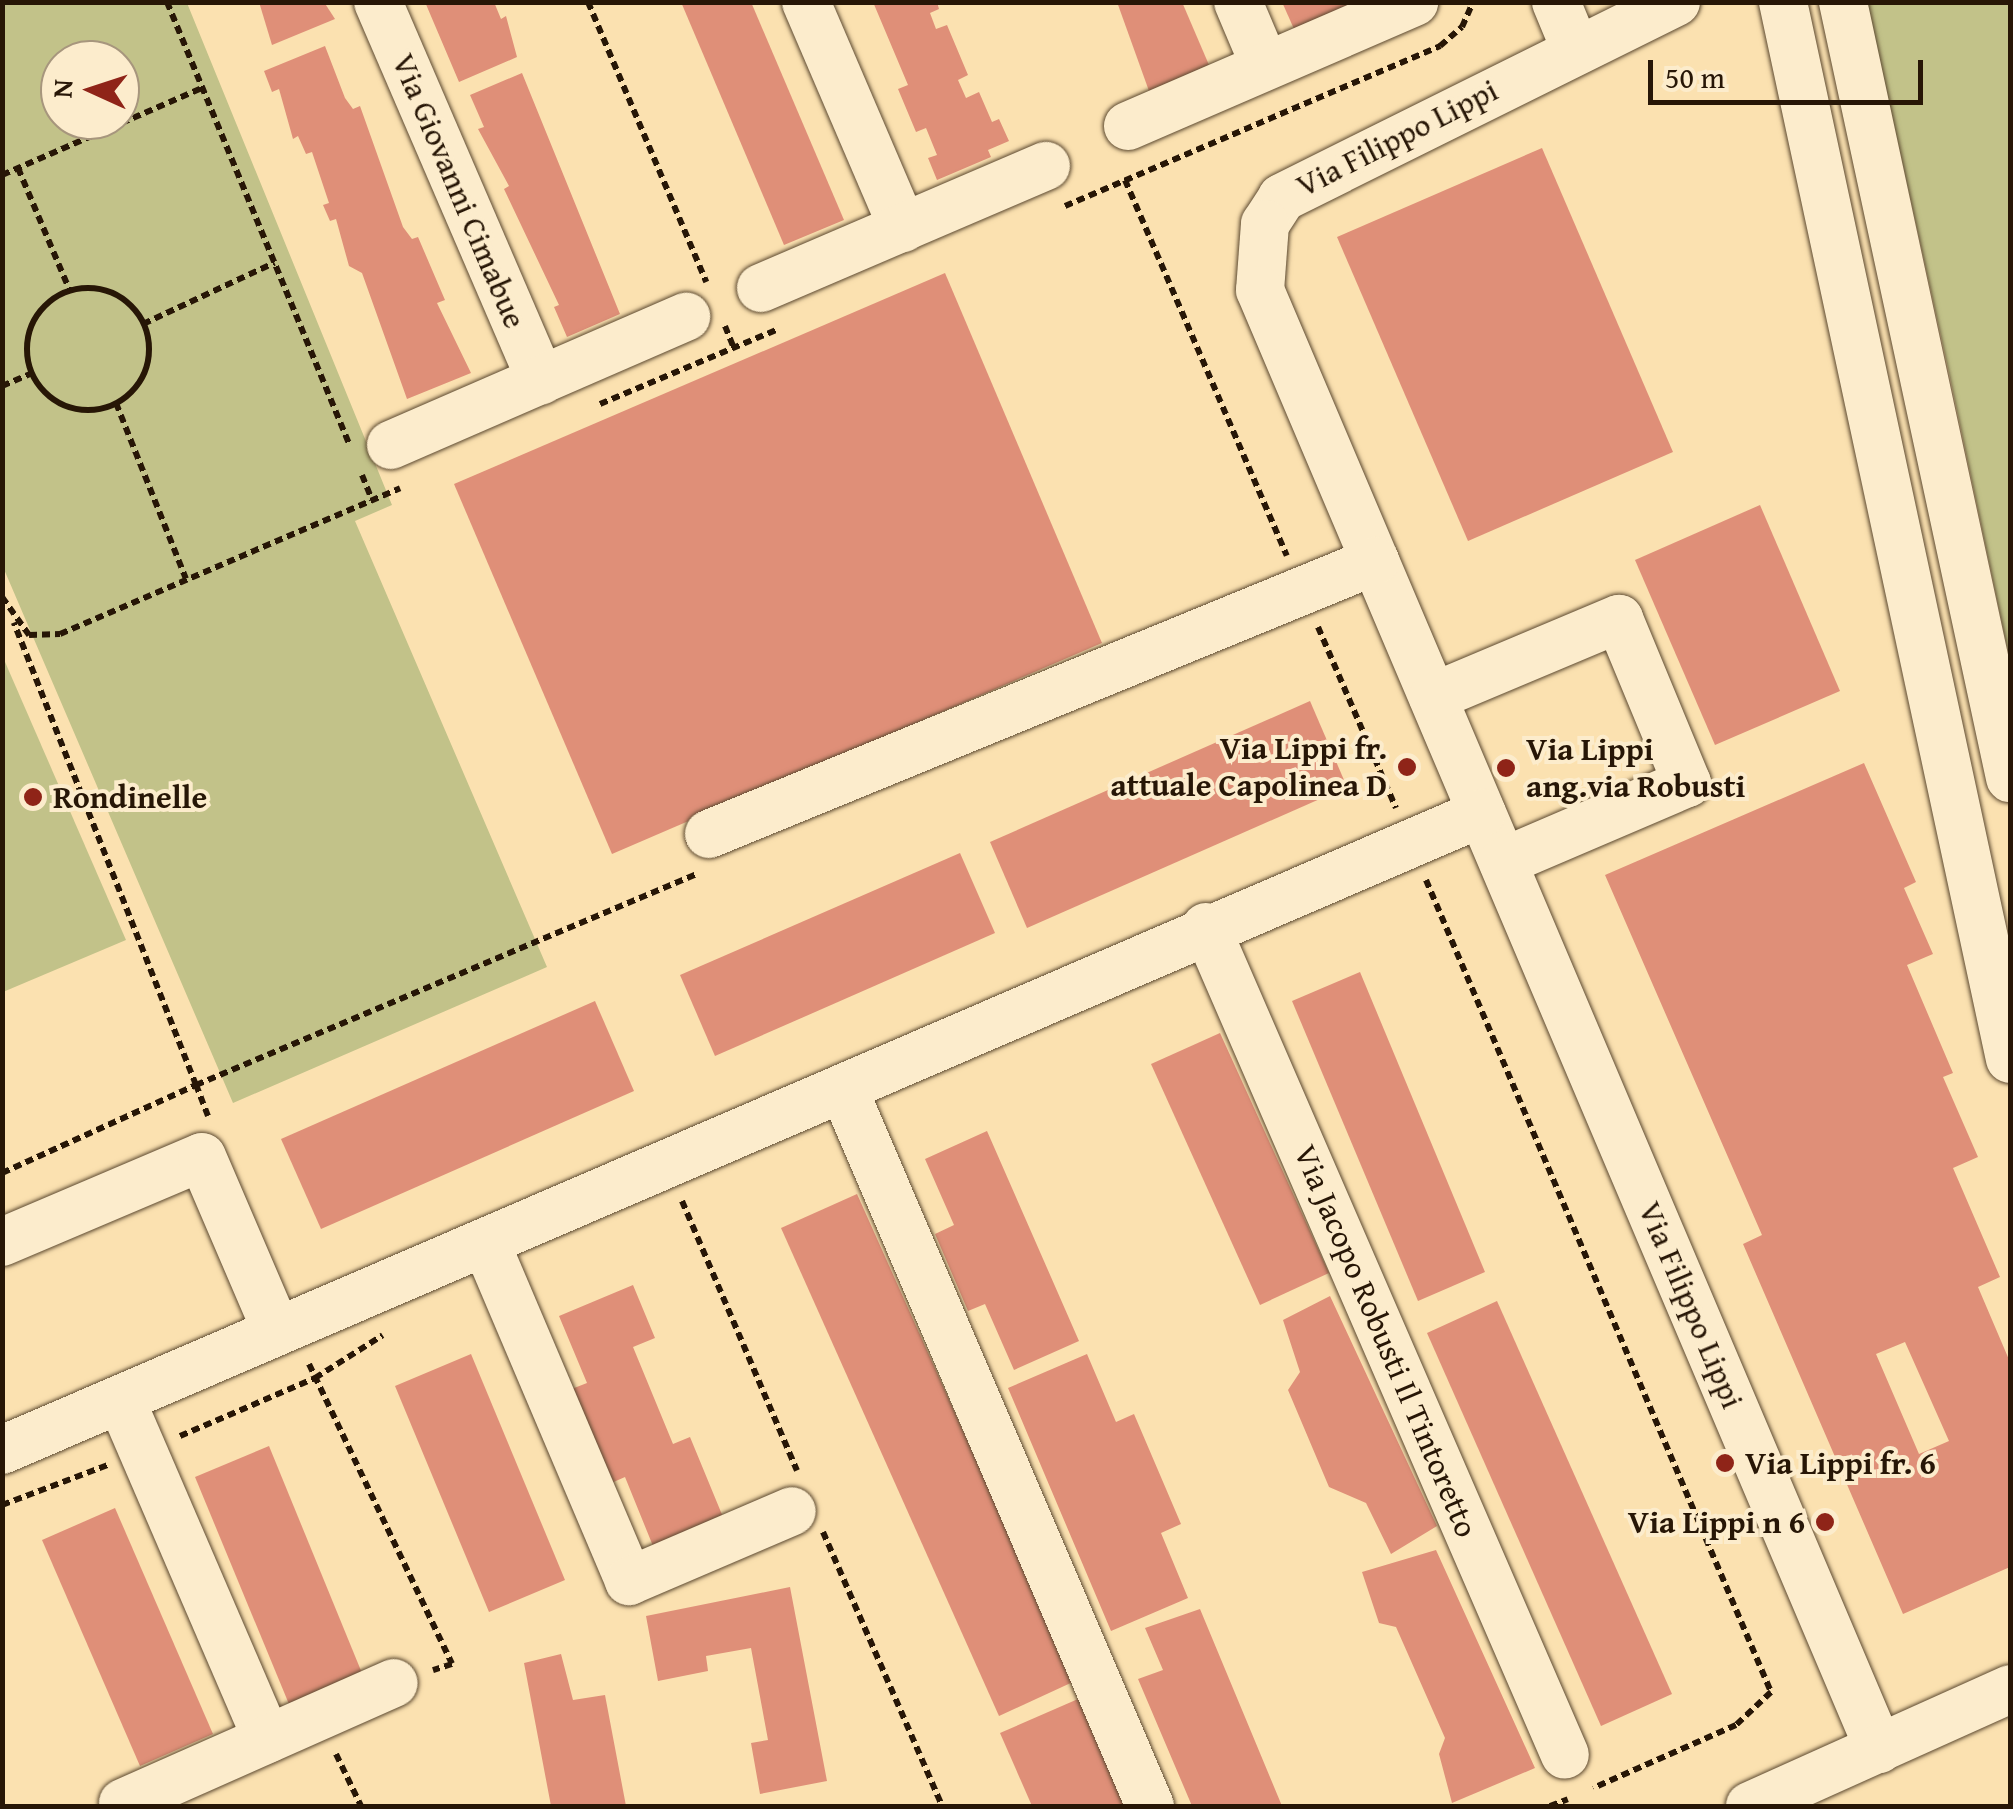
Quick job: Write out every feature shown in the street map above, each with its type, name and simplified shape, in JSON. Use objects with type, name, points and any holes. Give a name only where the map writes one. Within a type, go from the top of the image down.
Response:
[{"type":"street","name":"Via Giovanni Cimabue","points":[[378,2],[541,380]]},
{"type":"street","points":[[806,2],[903,228]]},
{"type":"street","points":[[1238,2],[1265,66]]},
{"type":"street","points":[[1128,126],[1414,2]]},
{"type":"street","points":[[1556,2],[1576,48]]},
{"type":"street","name":"Via Filippo Lippi","points":[[1676,2],[1314,177],[1282,198],[1265,224],[1260,290],[1879,1748]]},
{"type":"street","points":[[1782,2],[2010,1059]]},
{"type":"street","points":[[1842,2],[2010,778]]},
{"type":"street","points":[[774,307],[903,228],[1050,189]]},
{"type":"street","points":[[400,464],[541,380],[705,307]]},
{"type":"street","points":[[709,834],[1375,561]]},
{"type":"street","points":[[1432,697],[1619,619],[1688,784],[1502,862]]},
{"type":"street","points":[[2,1450],[284,1326],[487,1246],[1206,927],[1482,813]]},
{"type":"street","name":"Via Jacopo Robusti Il Tintoretto","points":[[1206,927],[1565,1755]]},
{"type":"street","points":[[843,1088],[1150,1806]]},
{"type":"street","points":[[2,1242],[202,1157],[284,1326]]},
{"type":"street","points":[[487,1246],[629,1581],[792,1511]]},
{"type":"street","points":[[121,1400],[266,1739]]},
{"type":"street","points":[[123,1802],[394,1683]]},
{"type":"street","points":[[1750,1806],[2010,1690]]},
{"type":"path","points":[[166,2],[372,500]]},
{"type":"path","points":[[588,2],[705,307],[734,348]]},
{"type":"path","points":[[1050,189],[1125,180],[1440,46],[1462,28],[1473,2]]},
{"type":"path","points":[[2,175],[202,88]]},
{"type":"path","points":[[18,168],[70,291]]},
{"type":"path","points":[[1125,180],[1772,1692],[1736,1725],[1550,1806]]},
{"type":"path","points":[[143,324],[274,263]]},
{"type":"path","points":[[70,291],[112,294],[143,324],[148,344],[143,374],[116,403],[67,406],[32,373],[27,353],[33,323],[52,300],[70,291]]},
{"type":"path","points":[[589,409],[734,348],[774,307]]},
{"type":"path","points":[[2,386],[32,373]]},
{"type":"path","points":[[116,403],[186,580]]},
{"type":"path","points":[[12,618],[29,635],[60,634],[372,500],[400,464]]},
{"type":"path","points":[[2,597],[210,1122]]},
{"type":"path","points":[[2,1173],[196,1085]]},
{"type":"path","points":[[284,1326],[452,1664],[394,1683]]},
{"type":"path","points":[[318,1716],[362,1806]]},
{"type":"green space","points":[[2,3],[187,3],[392,505],[355,521],[547,967],[233,1103],[3,567]]},
{"type":"green space","points":[[1867,3],[2010,3],[2010,661],[1948,368]]},
{"type":"green space","name":"Rondinelle","points":[[2,655],[126,940],[3,992],[2,992]]},
{"type":"building","points":[[259,2],[324,2],[335,19],[272,45]]},
{"type":"building","points":[[425,2],[494,2],[501,19],[506,16],[517,57],[459,82]]},
{"type":"building","points":[[681,2],[751,2],[844,220],[784,245]]},
{"type":"building","points":[[873,2],[937,2],[939,9],[930,13],[936,29],[947,25],[968,75],[958,80],[966,98],[979,92],[992,122],[999,119],[1009,141],[988,150],[991,157],[937,180],[928,158],[937,155],[926,128],[916,132],[898,89],[908,85]]},
{"type":"building","points":[[1117,2],[1182,2],[1209,65],[1149,91]]},
{"type":"building","points":[[1282,2],[1357,2],[1294,29]]},
{"type":"building","points":[[325,46],[345,98],[353,109],[360,106],[403,227],[412,239],[418,237],[445,300],[437,303],[471,373],[407,399],[362,273],[349,266],[336,219],[330,221],[323,205],[329,203],[312,152],[306,154],[298,136],[293,139],[279,89],[272,92],[264,71]]},
{"type":"building","points":[[522,73],[620,314],[567,337],[554,307],[559,305],[504,189],[509,186],[478,129],[484,127],[470,95]]},
{"type":"building","points":[[1542,148],[1673,452],[1468,541],[1337,237]]},
{"type":"building","points":[[945,273],[1102,643],[612,854],[454,484]]},
{"type":"building","points":[[1760,505],[1840,691],[1715,745],[1635,560]]},
{"type":"building","points":[[1310,701],[1347,787],[1027,928],[990,842]]},
{"type":"building","points":[[1864,763],[1916,882],[1904,888],[1933,954],[1907,965],[1953,1073],[1943,1077],[1978,1157],[1953,1168],[2000,1277],[1978,1287],[2010,1362],[2010,1567],[1903,1614],[1743,1244],[1762,1235],[1605,875]],"holes":[[[1905,1342],[1949,1441],[1919,1454],[1876,1354]]]},
{"type":"building","points":[[960,853],[995,933],[715,1056],[680,975]]},
{"type":"building","points":[[1360,972],[1485,1272],[1418,1301],[1292,1001]]},
{"type":"building","points":[[595,1001],[634,1091],[321,1229],[281,1139]]},
{"type":"building","points":[[1220,1033],[1329,1273],[1260,1305],[1151,1064]]},
{"type":"building","points":[[987,1131],[1079,1341],[1014,1370],[985,1304],[968,1311],[935,1234],[954,1225],[925,1159]]},
{"type":"building","points":[[857,1194],[1075,1681],[999,1716],[781,1228]]},
{"type":"building","points":[[633,1285],[655,1338],[633,1347],[673,1444],[690,1437],[723,1517],[653,1546],[625,1477],[609,1484],[569,1390],[587,1383],[559,1316]]},
{"type":"building","points":[[1330,1296],[1437,1526],[1391,1554],[1366,1503],[1329,1487],[1288,1390],[1300,1372],[1283,1320]]},
{"type":"building","points":[[1497,1301],[1672,1694],[1601,1726],[1427,1333]]},
{"type":"building","points":[[471,1354],[565,1580],[489,1612],[395,1386]]},
{"type":"building","points":[[1087,1354],[1116,1422],[1134,1414],[1181,1524],[1161,1533],[1188,1598],[1111,1631],[1008,1388]]},
{"type":"building","points":[[269,1446],[364,1678],[291,1709],[195,1477]]},
{"type":"building","points":[[115,1508],[213,1734],[140,1766],[42,1540]]},
{"type":"building","points":[[1436,1550],[1535,1768],[1452,1803],[1439,1754],[1445,1738],[1396,1627],[1379,1623],[1362,1572]]},
{"type":"building","points":[[790,1587],[827,1781],[760,1794],[751,1743],[768,1740],[751,1648],[706,1656],[708,1671],[658,1681],[646,1616]]},
{"type":"building","points":[[1200,1609],[1282,1806],[1192,1806],[1138,1679],[1163,1670],[1145,1628]]},
{"type":"building","points":[[561,1654],[573,1700],[605,1695],[626,1806],[551,1806],[524,1663]]},
{"type":"building","points":[[1078,1699],[1125,1806],[1032,1806],[1000,1733]]},
{"type":"place","name":"Via Lippi fr. attuale Capolinea D","points":[[1407,767]]},
{"type":"place","name":"Via Lippi ang.via Robusti","points":[[1506,768]]},
{"type":"place","name":"Rondinelle","points":[[33,797]]},
{"type":"place","name":"Via Lippi fr. 6","points":[[1725,1463]]},
{"type":"place","name":"Via Lippi n 6","points":[[1825,1522]]}]
